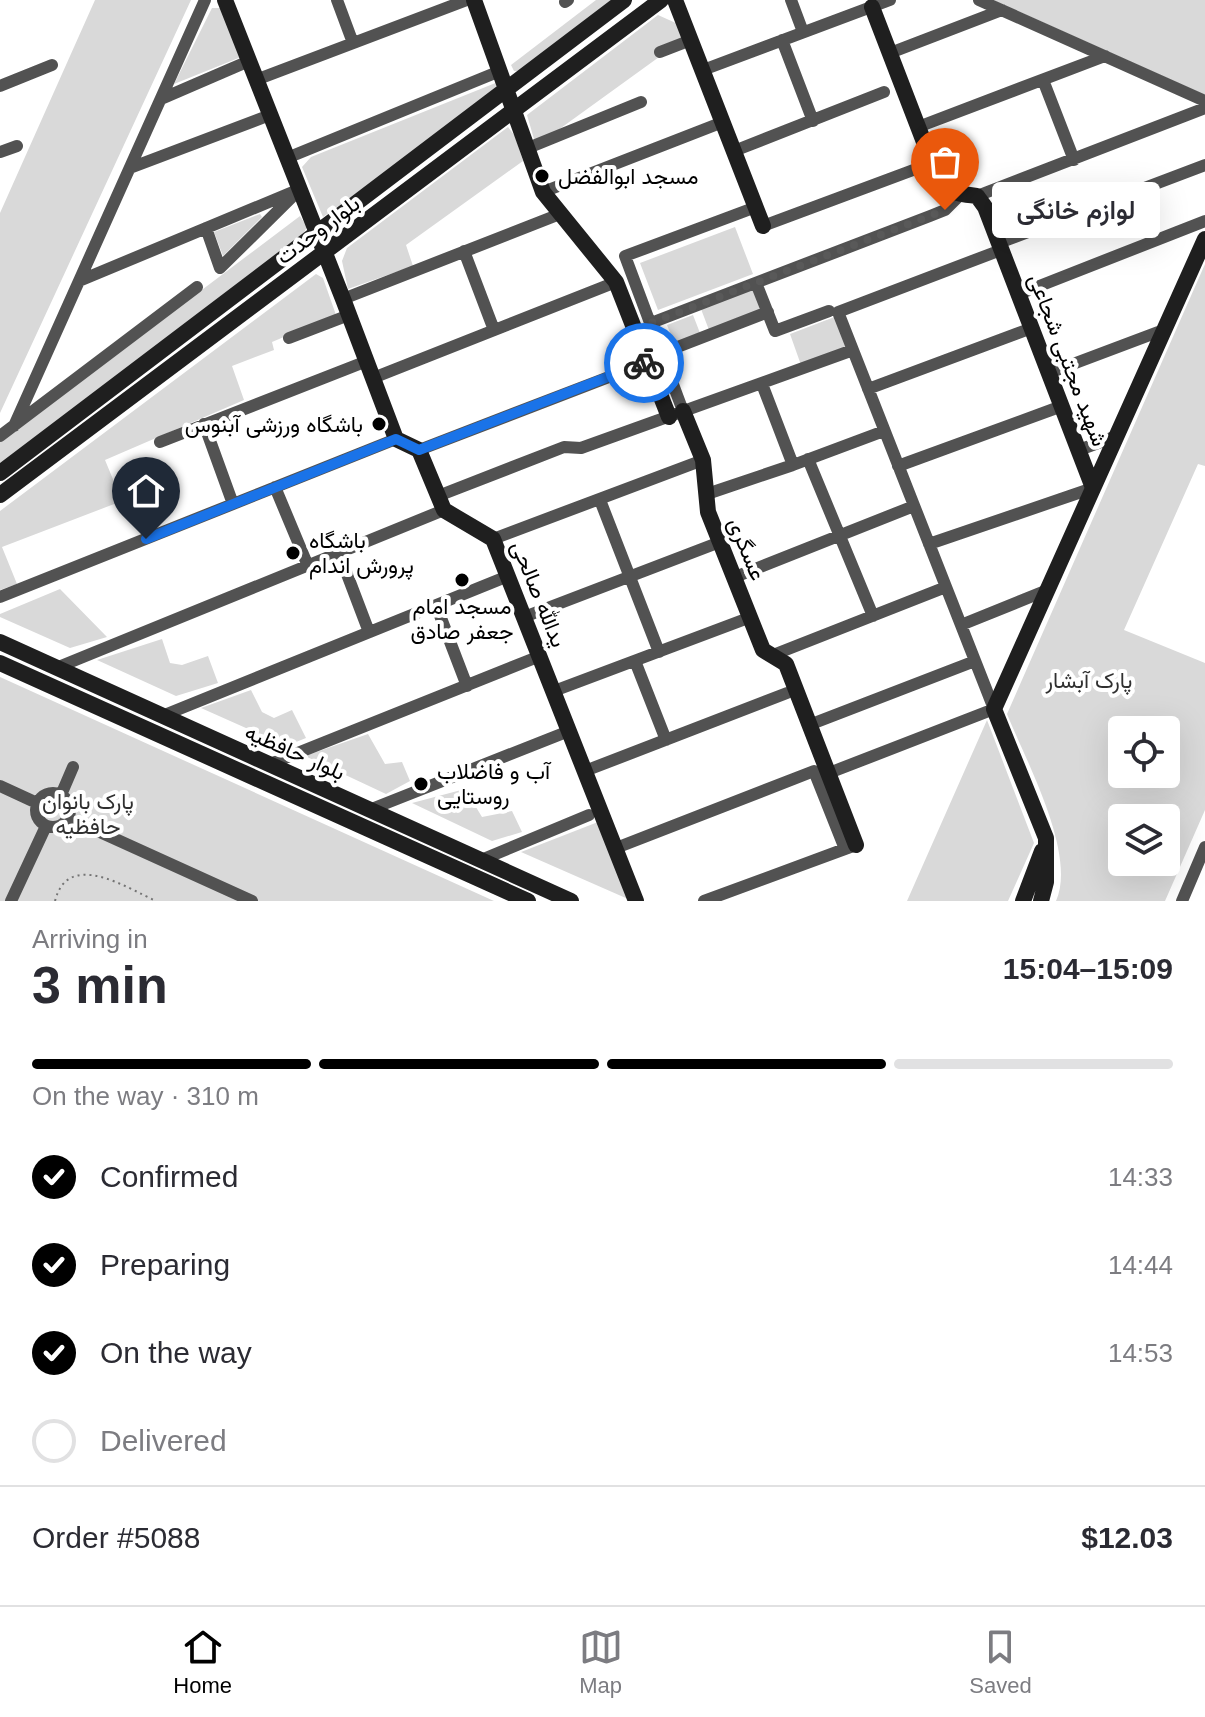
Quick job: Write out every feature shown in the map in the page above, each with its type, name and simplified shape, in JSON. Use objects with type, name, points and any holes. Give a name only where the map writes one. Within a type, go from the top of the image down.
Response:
[{"type":"street","points":[[14,426],[205,0]]},
{"type":"street","points":[[337,0],[353,43]]},
{"type":"street","points":[[256,80],[467,0]]},
{"type":"street","name":"عسگری","points":[[474,0],[543,192],[616,282],[648,340],[676,414],[703,460],[708,512],[763,650],[786,664],[851,847]]},
{"type":"street","name":"بلوار وحدت","points":[[0,473],[624,0]]},
{"type":"street","name":"بلوار وحدت","points":[[0,495],[661,0]]},
{"type":"street","points":[[675,0],[763,226],[932,163]]},
{"type":"street","points":[[791,0],[803,32]]},
{"type":"street","points":[[703,70],[890,0]]},
{"type":"street","points":[[979,0],[1205,101]]},
{"type":"street","points":[[227,1],[396,439],[419,450],[441,503]]},
{"type":"street","name":"شهید مجتبی شجاعی","points":[[872,7],[932,163],[945,187],[969,195],[985,207],[1093,488]]},
{"type":"street","points":[[890,53],[1002,10]]},
{"type":"street","points":[[660,52],[691,40]]},
{"type":"street","points":[[782,40],[813,121]]},
{"type":"street","points":[[918,127],[1105,56]]},
{"type":"street","points":[[161,99],[249,61]]},
{"type":"street","points":[[0,86],[52,65]]},
{"type":"street","points":[[287,158],[500,71]]},
{"type":"street","points":[[1043,80],[1074,160]]},
{"type":"street","points":[[734,151],[884,92]]},
{"type":"street","points":[[528,148],[641,102]]},
{"type":"street","points":[[651,323],[945,210],[969,195],[1074,160],[1205,108]]},
{"type":"street","points":[[130,168],[270,115]]},
{"type":"street","points":[[543,192],[723,122]]},
{"type":"street","points":[[0,152],[17,146]]},
{"type":"street","points":[[756,283],[775,331],[834,312],[1205,165]]},
{"type":"street","points":[[79,281],[300,189]]},
{"type":"street","points":[[206,228],[220,268],[300,189]]},
{"type":"street","points":[[648,340],[651,323],[625,256],[756,207]]},
{"type":"street","points":[[289,338],[464,251],[560,214]]},
{"type":"street","points":[[1019,294],[1205,221]]},
{"type":"street","points":[[616,848],[994,709],[1205,239]]},
{"type":"street","points":[[464,251],[494,330]]},
{"type":"street","points":[[373,378],[616,282]]},
{"type":"street","points":[[0,436],[197,287]]},
{"type":"street","points":[[419,450],[768,312]]},
{"type":"street","points":[[834,312],[853,350],[1046,838],[1046,882],[1041,901]]},
{"type":"street","points":[[868,389],[1032,328]]},
{"type":"street","points":[[1049,373],[1158,332],[1162,335]]},
{"type":"street","points":[[56,668],[339,553],[564,447],[581,448],[853,350]]},
{"type":"street","points":[[160,442],[367,361]]},
{"type":"street","points":[[762,384],[793,465]]},
{"type":"street","points":[[898,466],[1062,406]]},
{"type":"street","points":[[204,424],[233,504]]},
{"type":"street","points":[[707,494],[884,431]]},
{"type":"street","points":[[1079,450],[1117,436]]},
{"type":"street","points":[[0,597],[396,439]]},
{"type":"street","points":[[808,459],[873,616]]},
{"type":"street","points":[[493,539],[703,460]]},
{"type":"street","points":[[275,487],[308,566]]},
{"type":"street","points":[[929,544],[1093,488]]},
{"type":"street","points":[[600,500],[659,652]]},
{"type":"street","name":"یدالله صالحی","points":[[441,503],[493,539],[636,901]]},
{"type":"street","points":[[735,577],[914,506]]},
{"type":"street","points":[[524,617],[720,542]]},
{"type":"street","points":[[339,553],[369,632]]},
{"type":"street","points":[[162,716],[508,576]]},
{"type":"street","points":[[773,655],[946,587]]},
{"type":"street","points":[[961,625],[1045,591]]},
{"type":"street","points":[[436,605],[467,686]]},
{"type":"street","points":[[554,691],[743,620]]},
{"type":"street","name":"بلوار حافظیه","points":[[0,642],[571,901]]},
{"type":"street","points":[[262,783],[270,764],[540,656]]},
{"type":"street","points":[[635,661],[666,740]]},
{"type":"street","points":[[809,725],[975,661]]},
{"type":"street","name":"بلوار حافظیه","points":[[0,663],[528,901]]},
{"type":"street","points":[[585,771],[787,693]]},
{"type":"street","points":[[369,810],[569,731]]},
{"type":"street","points":[[61,795],[73,767]]},
{"type":"street","points":[[0,786],[37,803]]},
{"type":"street","points":[[47,794],[61,795],[70,804],[69,818],[59,827],[46,826],[37,817],[37,803],[47,794]]},
{"type":"street","points":[[481,860],[589,815]]},
{"type":"street","points":[[69,818],[252,901]]},
{"type":"street","points":[[11,901],[46,826]]},
{"type":"street","points":[[1023,901],[1046,838]]},
{"type":"street","points":[[704,901],[851,847]]},
{"type":"street","points":[[1182,901],[1205,847]]},
{"type":"path","points":[[55,901],[67,882],[89,873],[156,901]]},
{"type":"green space","points":[[95,0],[191,0],[0,413],[0,213]]},
{"type":"green space","points":[[596,0],[617,0],[523,72],[514,71],[511,65]]},
{"type":"green space","points":[[993,0],[1205,0],[1205,95]]},
{"type":"green space","points":[[212,8],[221,8],[241,57],[174,84]]},
{"type":"green space","points":[[658,15],[678,24],[684,39],[536,146],[527,115]]},
{"type":"green space","points":[[498,82],[491,97],[323,217],[302,167],[311,157]]},
{"type":"green space","points":[[508,127],[515,136],[523,161],[406,245],[413,266],[348,289],[342,261],[347,248]]},
{"type":"green space","points":[[260,214],[262,217],[223,256],[214,232]]},
{"type":"green space","points":[[300,216],[307,227],[301,238],[0,466],[0,442]]},
{"type":"green space","points":[[735,227],[753,274],[658,310],[640,263]]},
{"type":"green space","name":"پارک آبشار","points":[[1205,264],[1205,466],[1198,464],[1124,630],[1205,663],[1205,810],[1180,867],[1180,804],[1108,804],[1108,876],[1176,876],[1165,901],[1056,901],[1061,881],[1060,859],[1055,834],[1007,714]]},
{"type":"green space","points":[[316,274],[323,278],[336,315],[272,342],[274,350],[232,366],[244,400],[105,460],[122,501],[2,547],[17,584],[0,590],[0,511]]},
{"type":"green space","points":[[753,289],[761,310],[709,330],[701,309]]},
{"type":"green space","points":[[693,315],[700,333],[674,343],[667,325]]},
{"type":"green space","points":[[837,316],[849,347],[801,365],[790,334]]},
{"type":"green space","points":[[60,589],[107,637],[70,648],[0,617],[0,614]]},
{"type":"green space","points":[[162,639],[170,663],[182,665],[208,656],[218,683],[176,696],[97,660]]},
{"type":"green space","name":"پارک بانوان حافظیه","points":[[0,677],[494,901],[0,901]]},
{"type":"green space","points":[[251,690],[262,712],[274,718],[292,710],[306,738],[286,746],[201,708]]},
{"type":"green space","name":"پارک آبشار","points":[[987,720],[1034,843],[1008,901],[907,901]]},
{"type":"green space","points":[[368,734],[385,764],[402,762],[410,781],[386,794],[305,756]]},
{"type":"green space","points":[[465,789],[482,817],[512,811],[522,832],[492,841],[412,803]]},
{"type":"green space","points":[[598,822],[628,899],[521,852]]},
{"type":"way so far","points":[[644,363],[648,362],[640,343],[656,336],[651,323],[945,210]]},
{"type":"place","name":"مسجد ابوالفضل","points":[[542,176]]},
{"type":"place","name":"لوازم خانگی","points":[[945,210]]},
{"type":"place","name":"باشگاه ورزشی آبنوس","points":[[379,424]]},
{"type":"place","name":"باشگاه پرورش اندام","points":[[293,553]]},
{"type":"place","name":"مسجد امام جعفر صادق","points":[[462,580]]},
{"type":"place","name":"آب و فاضلاب روستایی","points":[[421,784]]},
{"type":"route","points":[[146,539],[396,439],[419,450],[644,363]]}]
